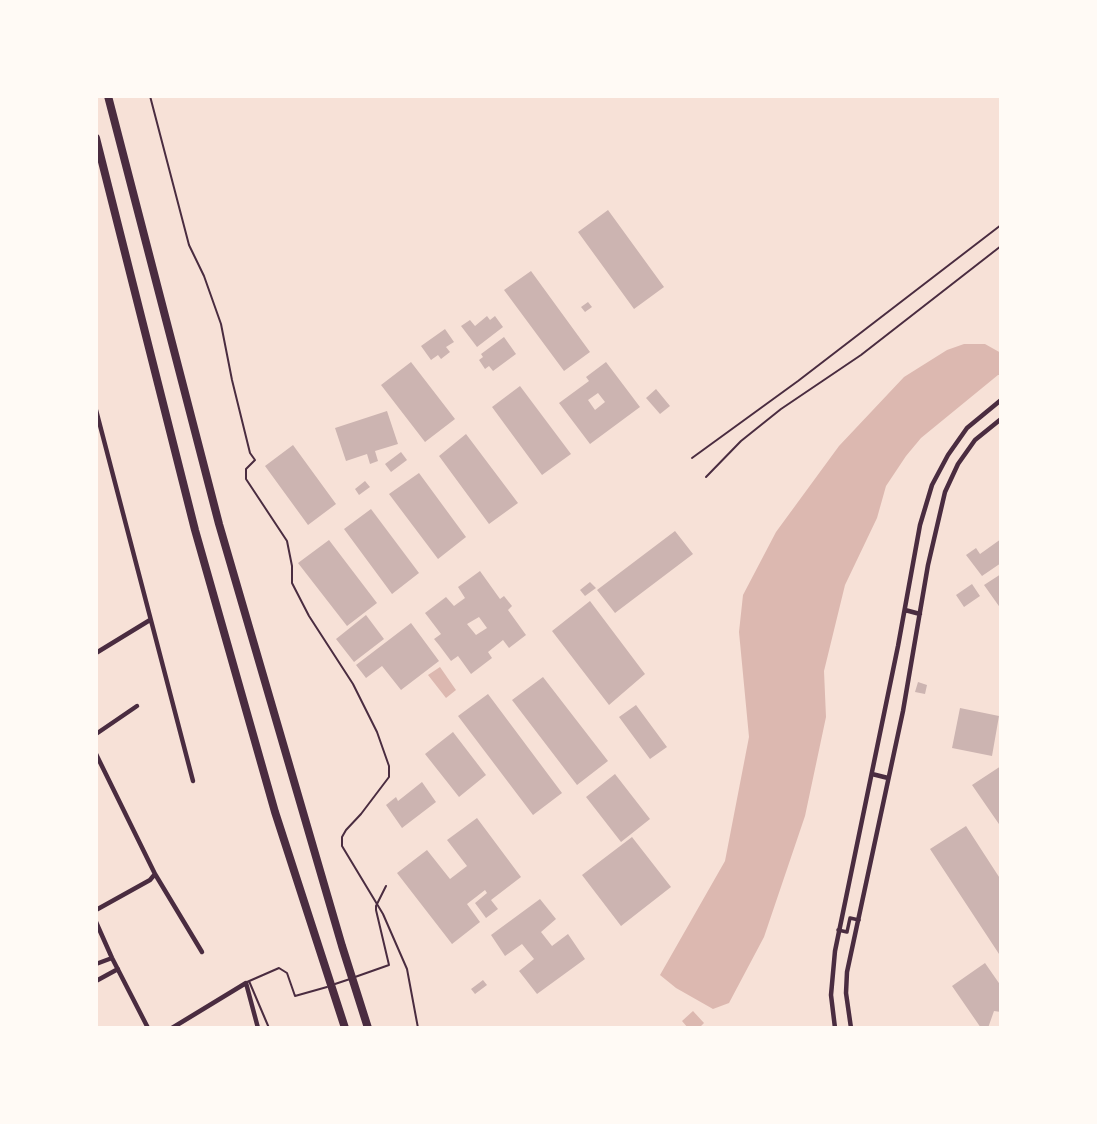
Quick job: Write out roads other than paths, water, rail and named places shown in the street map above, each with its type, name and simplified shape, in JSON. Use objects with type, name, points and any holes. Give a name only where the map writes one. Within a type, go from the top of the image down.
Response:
[{"type":"highway","points":[[108,96],[219,524],[368,1028]]},
{"type":"highway","points":[[96,138],[199,544],[275,812],[345,1028]]},
{"type":"street","points":[[835,1028],[831,995],[838,930],[872,774],[920,525],[932,485],[948,456],[967,428],[1001,400]]},
{"type":"street","points":[[96,410],[193,781]]},
{"type":"street","points":[[851,1028],[846,993],[847,972],[903,712],[928,565],[945,492],[958,464],[975,440],[1001,419]]},
{"type":"street","points":[[905,610],[920,614]]},
{"type":"street","points":[[96,653],[150,620]]},
{"type":"street","points":[[96,734],[137,706]]},
{"type":"street","points":[[96,754],[155,873],[202,952]]},
{"type":"street","points":[[872,774],[888,778]]},
{"type":"street","points":[[96,909],[150,880],[155,873]]},
{"type":"street","points":[[838,930],[847,932],[850,918],[859,920]]},
{"type":"street","points":[[96,922],[148,1028]]},
{"type":"street","points":[[96,964],[112,958]]},
{"type":"street","points":[[96,981],[118,969]]},
{"type":"street","points":[[172,1028],[247,982],[258,1028]]},
{"type":"lane","points":[[150,96],[189,245],[204,276],[221,324],[250,453],[255,460],[246,469],[246,479],[287,541],[292,583],[309,617],[353,684],[377,732],[389,766],[388,777],[362,814],[346,830],[342,837],[342,846],[378,903],[407,969],[418,1028]]},
{"type":"lane","points":[[692,458],[798,381],[1001,225]]},
{"type":"lane","points":[[706,477],[741,441],[781,409],[860,355],[1001,246]]},
{"type":"lane","points":[[269,1028],[247,982],[279,968],[287,973],[295,996],[301,996],[389,965],[376,914],[376,906],[386,886]]}]
